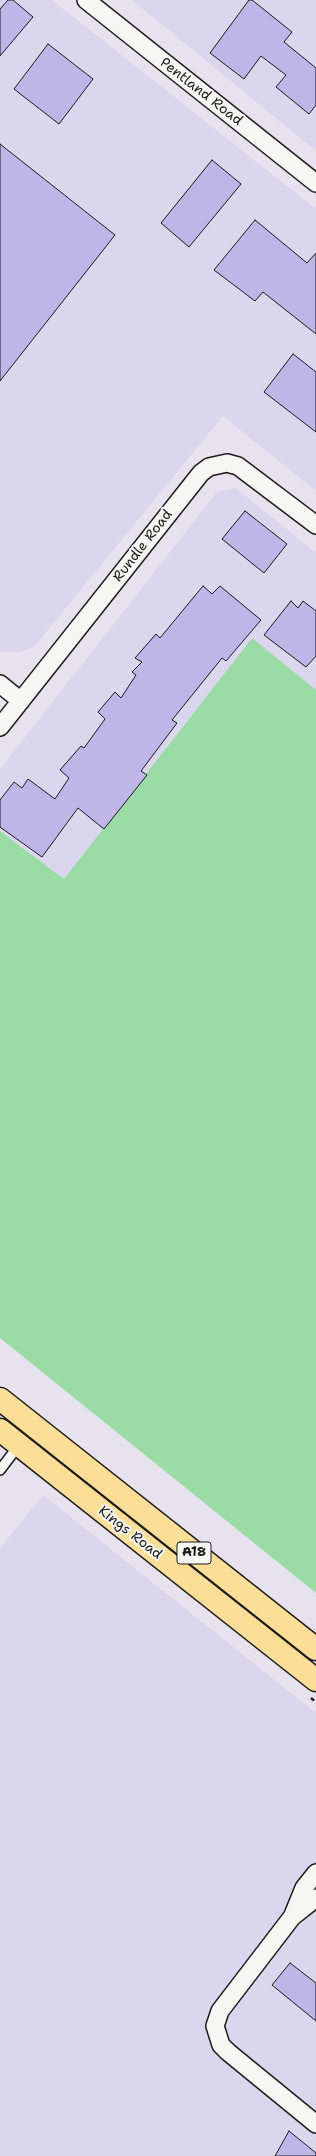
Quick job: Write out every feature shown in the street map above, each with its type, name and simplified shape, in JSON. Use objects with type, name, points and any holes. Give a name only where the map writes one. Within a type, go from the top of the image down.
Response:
[{"type":"main road","name":"Kings Road","points":[[0,1399],[316,1649]]},
{"type":"main road","name":"Kings Road","points":[[0,1430],[316,1680]]},
{"type":"street","name":"Pentland Road","points":[[86,0],[316,183]]},
{"type":"street","name":"Rundle Road","points":[[0,727],[201,473],[209,467],[227,463],[238,466],[316,525]]},
{"type":"street","points":[[0,684],[21,701]]},
{"type":"street","points":[[292,1917],[304,1888],[316,1873]]},
{"type":"street","points":[[316,1898],[292,1917],[220,2011],[215,2026],[221,2045],[228,2052],[316,2124]]},
{"type":"lane","points":[[0,1470],[19,1444]]},
{"type":"shaded area","points":[[0,0],[52,0],[316,209],[316,491],[223,416],[34,647],[19,652],[0,652]]},
{"type":"shaded area","points":[[132,0],[316,0],[316,151]]},
{"type":"shaded area","points":[[236,488],[316,553],[316,690],[252,638],[64,879],[0,831],[0,769],[217,492]]},
{"type":"shaded area","points":[[43,1495],[316,1713],[316,2156],[0,2156],[0,1548]]},
{"type":"green space","points":[[252,638],[316,690],[316,1593],[0,1338],[0,831],[64,879]]},
{"type":"building","points":[[8,0],[13,0],[33,17],[0,56],[0,9]]},
{"type":"building","points":[[249,0],[252,0],[292,32],[284,42],[316,68],[316,105],[309,114],[276,87],[286,75],[261,56],[244,79],[210,53]]},
{"type":"building","points":[[48,44],[93,79],[59,124],[14,89]]},
{"type":"building","points":[[0,144],[115,235],[0,381]]},
{"type":"building","points":[[212,160],[241,184],[189,247],[161,223]]},
{"type":"building","points":[[255,220],[307,263],[316,253],[316,334],[263,292],[255,301],[214,270]]},
{"type":"building","points":[[293,354],[316,372],[316,432],[264,392]]},
{"type":"building","points":[[245,511],[287,544],[264,573],[222,539]]},
{"type":"building","points":[[203,586],[212,594],[220,586],[261,620],[226,661],[222,658],[172,720],[177,723],[141,771],[147,775],[104,829],[78,808],[42,857],[0,827],[0,800],[14,782],[22,788],[28,779],[55,799],[69,778],[60,770],[81,746],[84,748],[105,719],[98,712],[115,692],[121,698],[136,675],[132,672],[142,662],[135,658],[156,634],[160,638]]},
{"type":"building","points":[[291,601],[298,608],[303,601],[316,611],[316,656],[306,667],[264,635]]},
{"type":"building","points":[[290,1963],[316,1983],[316,2021],[272,1985]]},
{"type":"building","points":[[289,2131],[316,2153],[316,2156],[275,2156]]}]
